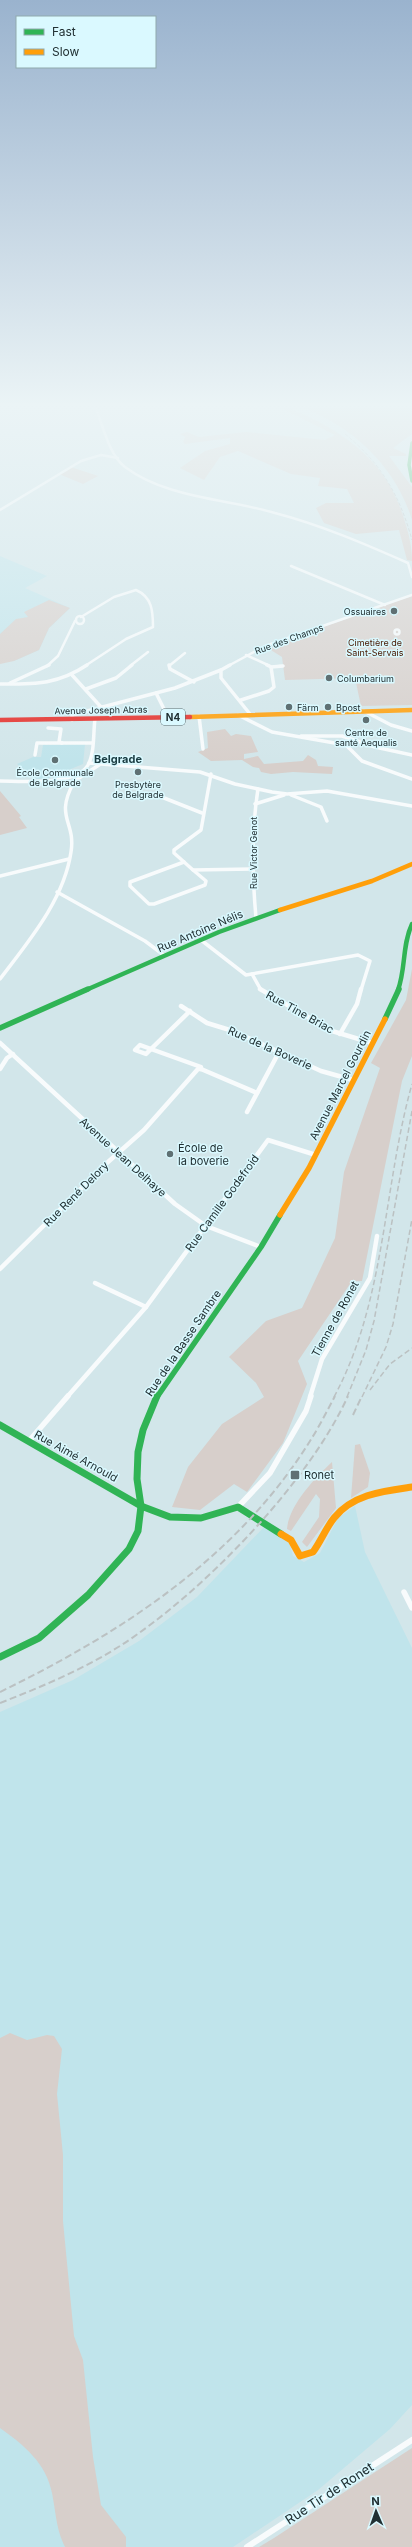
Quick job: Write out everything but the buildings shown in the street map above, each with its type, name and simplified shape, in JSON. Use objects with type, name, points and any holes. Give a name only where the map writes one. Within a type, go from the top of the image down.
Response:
[{"type":"street","points":[[318,527],[408,563],[412,577]]},
{"type":"street","points":[[290,566],[385,604]]},
{"type":"street","points":[[0,684],[8,684],[44,684],[72,676],[126,639],[153,627],[152,607],[147,596],[136,590],[123,593],[93,608],[74,621],[56,661],[44,669],[8,684]]},
{"type":"street","name":"Rue des Champs","points":[[72,720],[72,715],[194,682],[221,670],[246,655],[266,646],[412,595]]},
{"type":"street","points":[[72,628],[85,620],[81,617]]},
{"type":"street","points":[[74,621],[81,622]]},
{"type":"street","points":[[86,689],[116,678],[148,652]]},
{"type":"street","points":[[186,653],[169,666],[170,669],[194,682]]},
{"type":"street","points":[[246,655],[271,667],[283,666]]},
{"type":"street","points":[[241,700],[269,691],[274,687],[271,667]]},
{"type":"street","points":[[221,670],[221,678],[241,700],[250,714]]},
{"type":"street","points":[[72,676],[86,689],[101,707]]},
{"type":"street","points":[[156,693],[168,717]]},
{"type":"street","name":"N4","points":[[250,714],[412,710]]},
{"type":"street","points":[[364,711],[391,725],[412,731]]},
{"type":"street","name":"Avenue Joseph Abras","points":[[0,720],[72,720],[250,714]]},
{"type":"street","points":[[238,715],[266,730],[286,736],[346,745],[362,761],[374,767],[412,779]]},
{"type":"street","points":[[199,716],[203,749]]},
{"type":"street","points":[[66,793],[89,763],[95,719]]},
{"type":"street","points":[[48,728],[61,729],[59,742],[65,743]]},
{"type":"street","points":[[286,736],[342,736],[375,747],[412,755]]},
{"type":"street","points":[[35,755],[37,744],[92,743]]},
{"type":"street","points":[[89,763],[210,774],[235,784],[258,790],[287,794],[316,803],[321,807],[327,821]]},
{"type":"street","points":[[89,763],[94,768]]},
{"type":"street","points":[[0,781],[49,780],[65,782],[76,779],[98,765]]},
{"type":"street","points":[[184,862],[130,882],[130,886],[149,904],[154,904],[205,885],[206,881],[174,853],[174,850],[201,830],[204,826],[202,813],[210,774]]},
{"type":"street","points":[[65,782],[76,779]]},
{"type":"street","points":[[0,979],[48,910],[57,892],[69,859],[71,840],[64,816],[66,793],[65,782]]},
{"type":"street","name":"Rue Victor Genot","points":[[256,918],[252,869],[252,824],[258,790]]},
{"type":"street","points":[[255,804],[287,794],[327,791],[412,806]]},
{"type":"street","points":[[154,794],[202,813]]},
{"type":"street","points":[[0,876],[69,859]]},
{"type":"street","name":"Rue Antoine Nélis","points":[[0,1028],[201,940],[256,918],[372,880],[412,864]]},
{"type":"street","points":[[193,870],[252,869]]},
{"type":"street","points":[[57,892],[145,941],[165,956]]},
{"type":"street","name":"Avenue Marcel Gourdin","points":[[261,1247],[316,1155],[400,984],[405,964],[405,938],[412,924]]},
{"type":"street","points":[[201,940],[246,975],[358,955],[366,958],[370,961],[358,1004],[340,1034]]},
{"type":"street","name":"Rue Tine Briac","points":[[252,974],[260,990],[340,1034],[372,1043]]},
{"type":"street","name":"Rue de la Boverie","points":[[180,1006],[207,1023],[233,1031],[321,1070],[354,1080]]},
{"type":"street","points":[[190,1012],[179,1018],[150,1048],[257,1093]]},
{"type":"street","name":"Avenue Jean Delhaye","points":[[0,1043],[175,1204],[206,1226],[261,1247]]},
{"type":"street","points":[[246,1112],[279,1052]]},
{"type":"street","points":[[0,1069],[7,1058],[13,1054]]},
{"type":"street","name":"Rue René Delory","points":[[0,1269],[118,1153],[144,1130],[198,1069],[201,1069]]},
{"type":"street","name":"Rue Camille Godefroid","points":[[29,1441],[146,1307],[268,1140],[316,1155]]},
{"type":"street","name":"Tienne de Ronet","points":[[141,1506],[170,1517],[184,1519],[202,1518],[238,1507],[270,1473],[306,1412],[322,1359],[370,1278],[377,1236]]},
{"type":"street","name":"Rue de la Basse Sambre","points":[[0,1657],[39,1638],[88,1595],[129,1549],[138,1531],[141,1506],[137,1479],[138,1452],[143,1430],[156,1398],[261,1247]]},
{"type":"street","points":[[95,1283],[146,1307]]},
{"type":"street","name":"Rue Aimé Arnould","points":[[0,1424],[141,1506]]},
{"type":"street","points":[[238,1507],[282,1534],[294,1543],[300,1556],[306,1556],[313,1552],[334,1516],[350,1502],[379,1493],[412,1487]]},
{"type":"street","points":[[404,1592],[412,1608]]},
{"type":"street","name":"Rue Tir de Ronet","points":[[247,2547],[412,2440]]},
{"type":"shaded area","points":[[0,556],[47,576],[25,588],[70,608],[49,628],[39,650],[14,661],[0,650]]},
{"type":"shaded area","name":"École Communale de Belgrade","points":[[85,744],[83,764],[49,778],[37,779],[17,764],[33,757],[41,757],[43,745]]},
{"type":"shaded area","points":[[355,1506],[365,1552],[412,1648],[412,2405],[390,2429],[318,2490],[233,2547],[0,2547],[0,1712],[73,1680],[139,1641],[197,1597],[264,1527],[289,1542],[293,1556],[304,1562],[320,1553],[338,1518]]},
{"type":"green space","points":[[335,527],[406,527],[412,561],[407,560],[399,530],[356,534]]},
{"type":"green space","name":"Cimetière de Saint-Servais","points":[[412,596],[412,705],[361,706],[355,678],[285,680],[282,657],[266,647]]},
{"type":"green space","points":[[49,600],[70,608],[49,628],[39,650],[14,661],[0,664],[0,634],[16,619],[28,617],[24,612]]},
{"type":"green space","points":[[225,729],[231,736],[236,734],[251,736],[258,752],[244,754],[244,759],[258,756],[264,764],[303,761],[308,755],[316,760],[318,766],[333,767],[332,774],[293,772],[271,774],[261,772],[259,768],[253,767],[242,760],[211,761],[198,752],[208,748],[207,732]]},
{"type":"green space","points":[[0,791],[21,816],[19,817],[27,828],[0,835]]},
{"type":"green space","points":[[412,969],[412,1056],[402,1081],[362,1281],[352,1281],[298,1361],[307,1384],[283,1443],[247,1492],[234,1484],[200,1510],[172,1507],[188,1467],[222,1424],[264,1397],[256,1383],[229,1357],[266,1321],[302,1308],[335,1238],[344,1172],[380,1068],[371,1063],[406,1000]]},
{"type":"green space","points":[[360,1444],[370,1473],[368,1487],[351,1498],[355,1445]]},
{"type":"green space","points":[[332,1462],[336,1508],[307,1547],[302,1542],[319,1517],[320,1499],[316,1494],[291,1531],[287,1529],[289,1520],[292,1511],[304,1492]]},
{"type":"green space","points":[[10,2033],[27,2040],[47,2035],[54,2036],[62,2049],[57,2094],[63,2155],[63,2221],[74,2336],[83,2360],[93,2457],[101,2505],[126,2537],[126,2547],[65,2547],[58,2527],[52,2493],[45,2473],[33,2456],[25,2448],[0,2428],[0,2038]]},
{"type":"green space","points":[[412,2448],[412,2547],[259,2547],[274,2538]]},
{"type":"railway","points":[[408,527],[412,540]]},
{"type":"railway","points":[[334,1397],[351,1360],[364,1322],[374,1283],[402,1123],[412,1084]]},
{"type":"railway","points":[[347,1397],[366,1350],[374,1321],[412,1111]]},
{"type":"railway","points":[[362,1397],[386,1347],[393,1324],[412,1219]]},
{"type":"railway","points":[[370,1390],[390,1364],[412,1348]]},
{"type":"railway","points":[[0,1692],[45,1669],[132,1618],[173,1588],[212,1556],[248,1521],[281,1483],[320,1425],[335,1396]]},
{"type":"railway","points":[[0,1703],[61,1678],[106,1655],[151,1624],[184,1597],[217,1567],[280,1500],[307,1465],[330,1430],[348,1396]]},
{"type":"railway","points":[[353,1415],[362,1396]]},
{"type":"traffic: fast","points":[[0,1028],[219,932],[280,910]]},
{"type":"traffic: fast","points":[[385,1019],[400,984],[403,972],[406,942],[412,924]]},
{"type":"traffic: fast","points":[[0,1657],[39,1638],[88,1595],[129,1549],[138,1531],[141,1506],[137,1479],[138,1452],[143,1430],[156,1398],[261,1247],[280,1215]]},
{"type":"traffic: fast","points":[[0,1425],[141,1506],[170,1517],[201,1518],[238,1507],[281,1534]]},
{"type":"traffic: slow","points":[[190,717],[412,710]]},
{"type":"traffic: slow","points":[[280,910],[372,881],[412,864]]},
{"type":"traffic: slow","points":[[280,1215],[309,1168],[385,1019]]},
{"type":"traffic: slow","points":[[281,1534],[291,1540],[300,1556],[313,1552],[334,1518],[341,1510],[350,1504],[369,1495],[412,1487]]},
{"type":"traffic: jam","points":[[0,720],[190,717]]},
{"type":"place","name":"Ossuaires","points":[[394,611]]},
{"type":"place","name":"Columbarium","points":[[329,678]]},
{"type":"place","name":"Färm","points":[[289,707]]},
{"type":"place","name":"Bpost","points":[[328,707]]},
{"type":"place","name":"Centre de santé Aequalis","points":[[366,720]]},
{"type":"place","name":"École Communale de Belgrade","points":[[55,760]]},
{"type":"place","name":"Presbytère de Belgrade","points":[[138,772]]},
{"type":"place","name":"École de la boverie","points":[[170,1154]]},
{"type":"place","name":"Ronet","points":[[295,1475]]},
{"type":"district","name":"Belgrade","points":[[118,759]]}]
